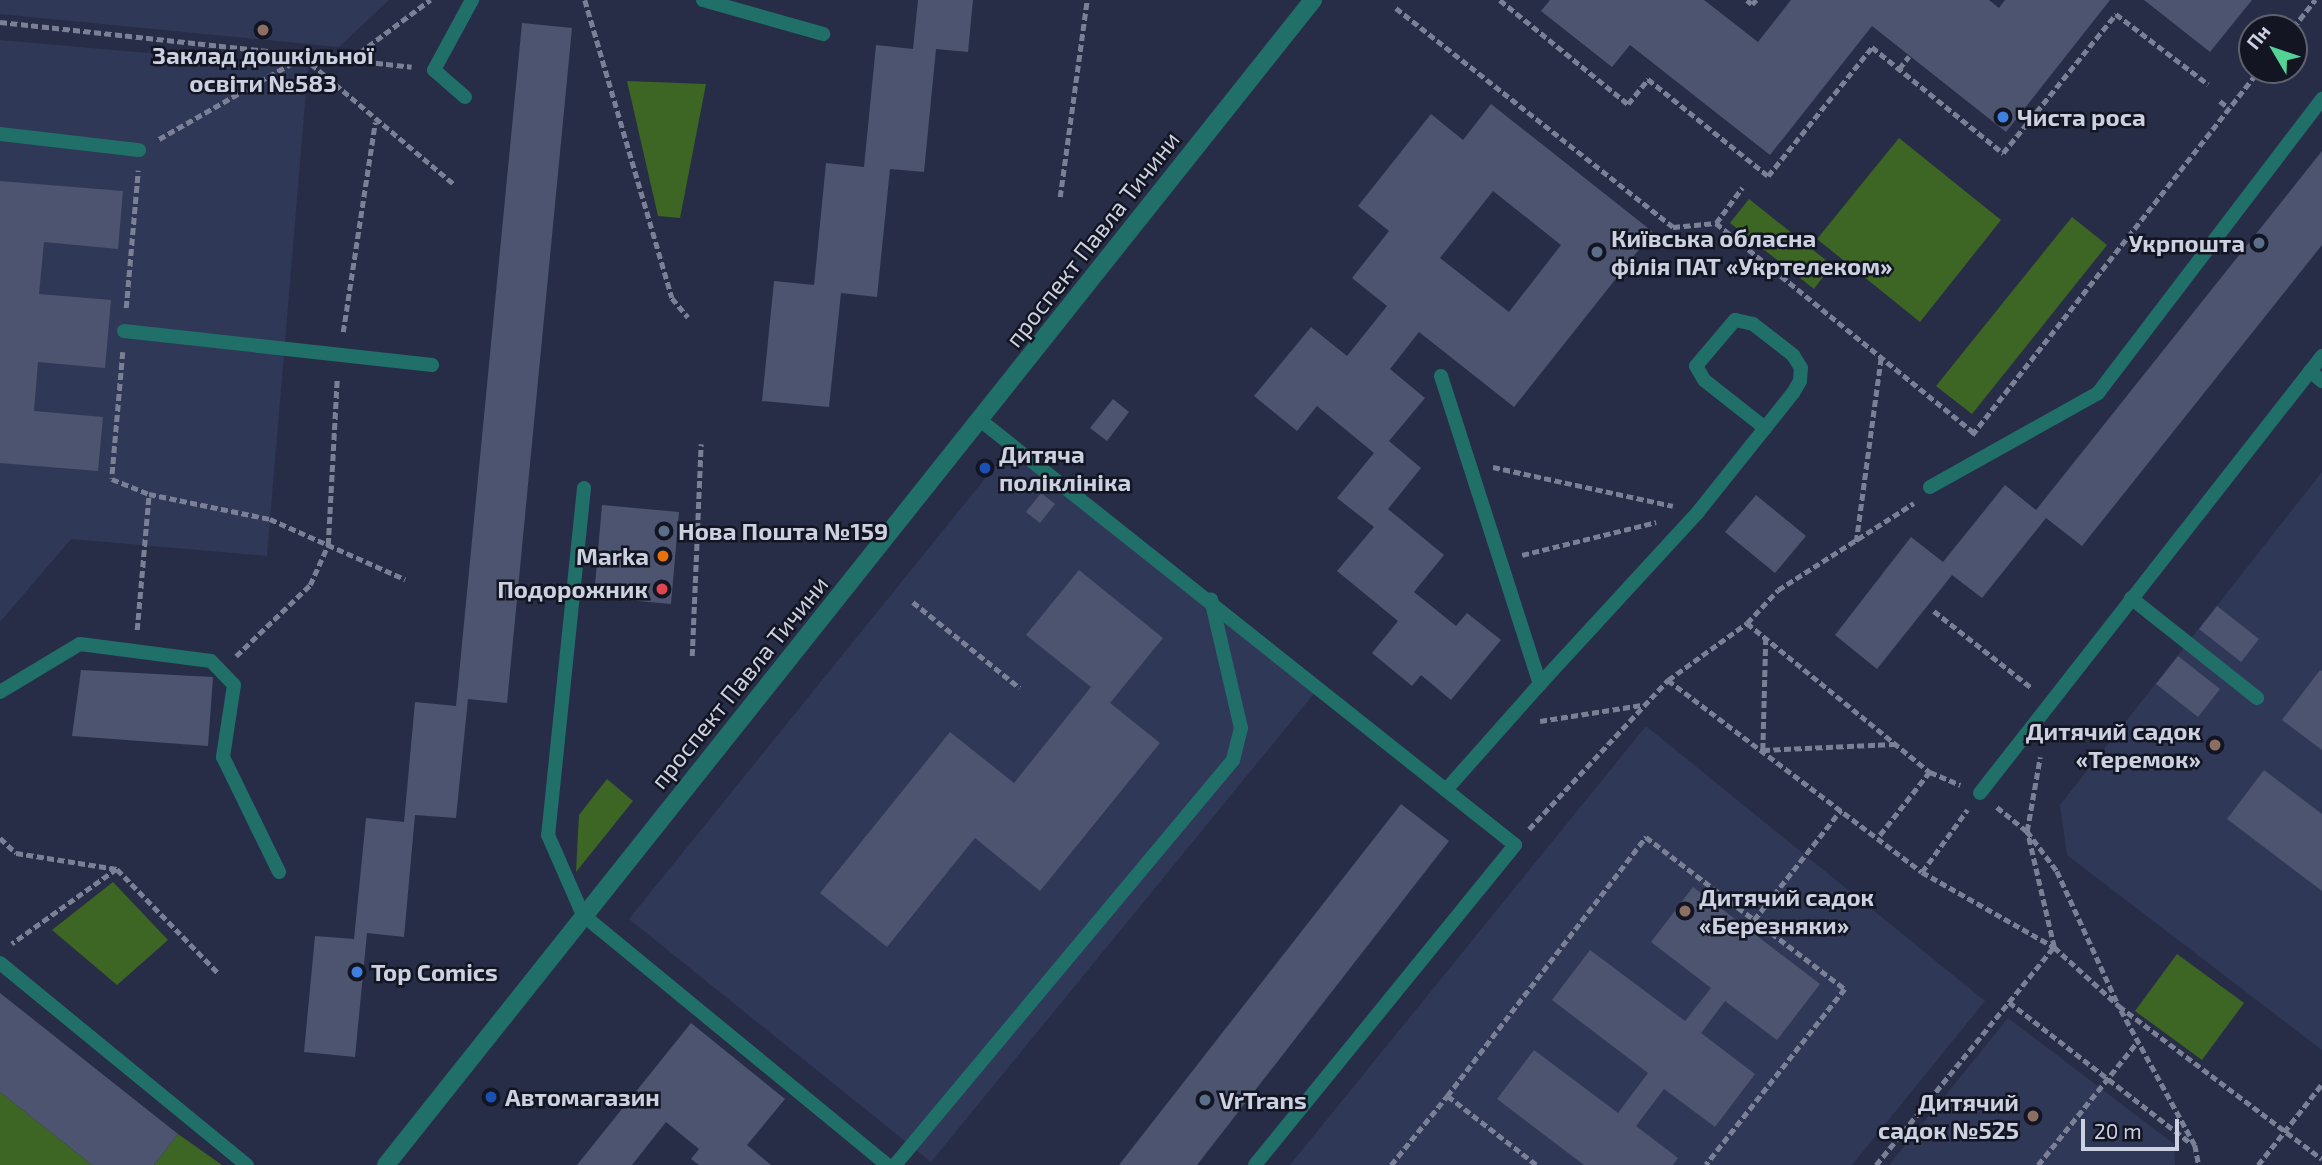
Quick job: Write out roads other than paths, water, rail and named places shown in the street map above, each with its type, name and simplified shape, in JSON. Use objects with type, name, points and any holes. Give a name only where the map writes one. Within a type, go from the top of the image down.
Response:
[{"type":"street","name":"проспект Павла Тичини","points":[[386,1165],[1313,0]]},
{"type":"lane","points":[[465,97],[434,70],[472,0]]},
{"type":"lane","points":[[703,0],[823,34]]},
{"type":"lane","points":[[1930,487],[2098,393],[2322,99]]},
{"type":"lane","points":[[0,134],[139,150]]},
{"type":"lane","points":[[1446,790],[1698,512],[1765,428],[1800,382],[1801,368],[1754,324],[1735,320],[1725,325],[1696,366],[1704,380],[1765,428]]},
{"type":"lane","points":[[124,331],[432,365]]},
{"type":"lane","points":[[1980,793],[2322,356]]},
{"type":"lane","points":[[2310,371],[2322,381]]},
{"type":"lane","points":[[1441,376],[1472,462],[1540,684]]},
{"type":"lane","points":[[979,420],[1211,599],[1515,845],[1255,1165]]},
{"type":"lane","points":[[584,488],[548,835],[583,915],[887,1165]]},
{"type":"lane","points":[[2131,598],[2258,698]]},
{"type":"lane","points":[[895,1165],[1233,760],[1241,728],[1211,599]]},
{"type":"lane","points":[[0,692],[80,644],[211,661],[223,669],[234,685],[223,757],[279,872]]},
{"type":"lane","points":[[0,964],[247,1165]]},
{"type":"place","name":"Заклад дошкільної освіти №583","points":[[263,30]]},
{"type":"place","name":"Чиста роса","points":[[2003,117]]},
{"type":"place","name":"Укрпошта","points":[[2259,243]]},
{"type":"place","name":"Київська обласна філія ПАТ «Укртелеком»","points":[[1597,252]]},
{"type":"place","name":"Дитяча поліклініка","points":[[985,468]]},
{"type":"place","name":"Нова Пошта №159","points":[[664,531]]},
{"type":"place","name":"Marka","points":[[663,556]]},
{"type":"place","name":"Подорожник","points":[[662,589]]},
{"type":"place","name":"Дитячий садок «Теремок»","points":[[2215,745]]},
{"type":"place","name":"Дитячий садок «Березняки»","points":[[1685,911]]},
{"type":"place","name":"Top Comics","points":[[357,972]]},
{"type":"place","name":"Автомагазин","points":[[491,1097]]},
{"type":"place","name":"VrTrans","points":[[1205,1100]]},
{"type":"place","name":"Дитячий садок №525","points":[[2033,1116]]}]
